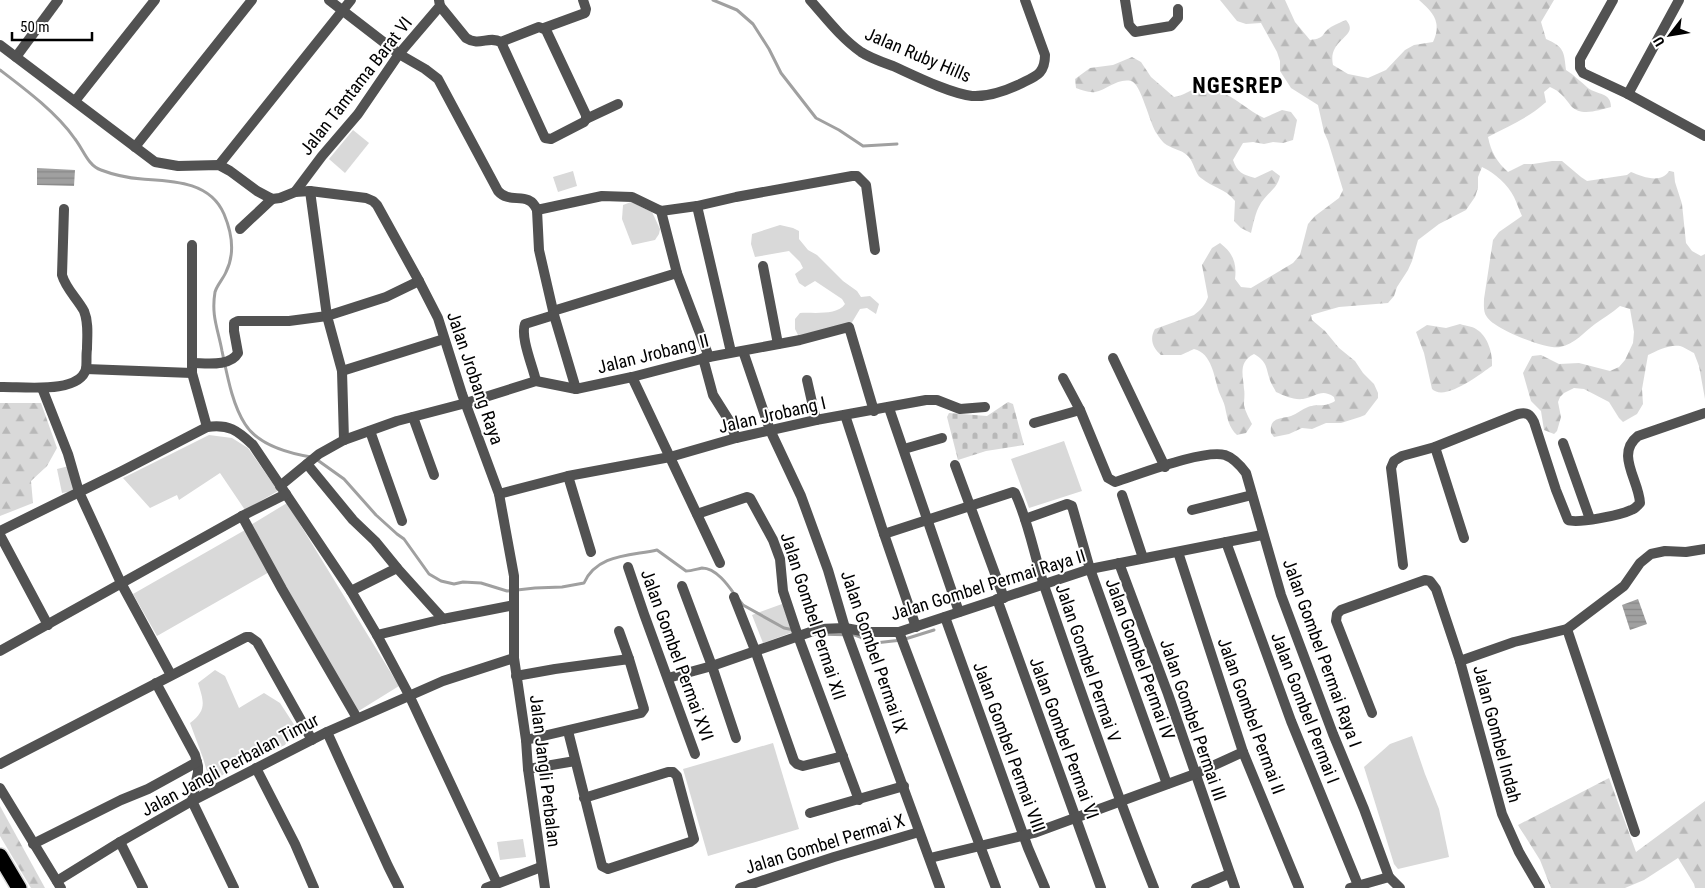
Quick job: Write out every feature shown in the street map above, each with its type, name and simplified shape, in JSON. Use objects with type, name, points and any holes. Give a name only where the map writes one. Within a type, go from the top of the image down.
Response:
[{"type":"highway","points":[[0,856],[19,888]]},
{"type":"street","points":[[16,57],[58,0]]},
{"type":"street","points":[[75,101],[155,0]]},
{"type":"street","points":[[135,147],[252,0]]},
{"type":"street","points":[[329,0],[399,54],[438,79],[500,194],[532,202],[537,210],[539,250],[554,313],[576,389]]},
{"type":"street","points":[[219,165],[351,0]]},
{"type":"street","points":[[501,42],[539,27],[544,28],[585,13],[586,9],[582,0]]},
{"type":"street","name":"Jalan Ruby Hills","points":[[810,0],[846,40],[863,54],[950,90],[972,96],[987,95],[1006,90],[1035,77],[1042,71],[1045,55],[1025,0]]},
{"type":"street","points":[[1124,0],[1129,25],[1135,32],[1171,26],[1178,18],[1178,9]]},
{"type":"street","points":[[1612,0],[1580,59],[1580,68],[1584,73],[1628,94],[1705,136]]},
{"type":"street","points":[[1628,94],[1679,0]]},
{"type":"street","points":[[439,3],[466,38],[477,43],[494,39],[501,42],[545,138],[548,140],[584,122],[586,118],[618,104]]},
{"type":"street","name":"Jalan Tamtama Barat VI","points":[[295,192],[322,156],[358,114],[399,54],[439,3]]},
{"type":"street","points":[[544,28],[586,118]]},
{"type":"street","points":[[0,45],[149,158],[162,164],[178,166],[219,165],[230,170],[257,191],[272,199],[240,229]]},
{"type":"street","points":[[537,210],[602,196],[620,195],[632,197],[661,211],[857,176],[866,185],[875,250]]},
{"type":"street","points":[[310,191],[326,316],[342,370],[344,440]]},
{"type":"street","name":"Jalan Jrobang Raya","points":[[272,199],[295,192],[310,191],[373,200],[419,281],[438,318],[466,402],[500,494],[514,576],[514,658]]},
{"type":"street","points":[[697,206],[731,352]]},
{"type":"street","points":[[0,387],[42,388],[66,385],[75,381],[86,369],[86,319],[62,275],[64,209]]},
{"type":"street","points":[[661,211],[677,273],[706,358],[713,395],[730,422],[736,438]]},
{"type":"street","points":[[192,245],[192,368],[207,427]]},
{"type":"street","points":[[763,266],[778,344]]},
{"type":"street","points":[[536,381],[524,335],[525,324],[677,273]]},
{"type":"street","points":[[86,369],[192,368],[220,362],[230,362],[238,353],[234,330],[236,322],[241,320],[289,321],[326,316],[386,297],[419,281]]},
{"type":"street","name":"Jalan Jrobang II","points":[[0,651],[242,516],[283,490],[313,459],[344,440],[413,417],[536,381],[576,389],[731,352],[778,344],[849,327],[874,410]]},
{"type":"street","points":[[342,370],[444,339]]},
{"type":"street","name":"Jalan Gombel Permai IX","points":[[743,351],[770,430],[801,496],[828,570],[845,628],[940,888]]},
{"type":"street","points":[[1063,378],[1080,410],[1108,478],[1112,482],[1165,467],[1114,358]]},
{"type":"street","points":[[632,377],[720,563]]},
{"type":"street","points":[[807,380],[816,420]]},
{"type":"street","points":[[42,388],[68,454],[79,492],[122,583],[171,675]]},
{"type":"street","name":"Jalan Jrobang I","points":[[500,494],[568,476],[670,457],[736,438],[816,420],[934,400],[960,408],[985,407]]},
{"type":"street","points":[[889,408],[960,612]]},
{"type":"street","points":[[1034,423],[1080,410]]},
{"type":"street","points":[[1403,565],[1391,468],[1394,461],[1402,456],[1435,447],[1518,414],[1525,413],[1531,416],[1534,422],[1556,490],[1568,520],[1590,519],[1628,511],[1640,503],[1640,495],[1628,457],[1628,448],[1631,442],[1638,436],[1705,414]]},
{"type":"street","points":[[845,416],[916,627]]},
{"type":"street","points":[[413,417],[434,475]]},
{"type":"street","points":[[0,531],[207,427],[219,425],[241,433],[253,445],[351,591],[377,635],[409,695],[497,883]]},
{"type":"street","points":[[370,431],[402,521]]},
{"type":"street","points":[[904,449],[942,438]]},
{"type":"street","points":[[1564,443],[1590,519]]},
{"type":"street","points":[[1435,447],[1464,538]]},
{"type":"street","name":"Jalan Gombel Permai Raya I","points":[[1165,467],[1214,454],[1232,458],[1246,473],[1280,595],[1333,734],[1367,816],[1388,877]]},
{"type":"street","points":[[313,459],[353,520],[375,540],[443,620]]},
{"type":"street","name":"Jalan Gombel Permai VI","points":[[955,465],[1100,888]]},
{"type":"street","points":[[568,476],[591,552]]},
{"type":"street","name":"Jalan Gombel Permai V","points":[[970,506],[1014,492],[1026,519],[1043,585],[1120,803],[1154,888]]},
{"type":"street","points":[[1122,495],[1143,558]]},
{"type":"street","points":[[1192,510],[1252,495]]},
{"type":"street","name":"Jalan Gombel Permai XII","points":[[697,514],[748,497],[750,498],[780,559],[783,591],[859,800]]},
{"type":"street","name":"Jalan Gombel Permai IV","points":[[1026,519],[1068,504],[1070,505],[1090,569],[1167,784]]},
{"type":"street","points":[[884,534],[970,506]]},
{"type":"street","points":[[242,516],[357,718]]},
{"type":"street","points":[[0,535],[48,625]]},
{"type":"street","name":"Jalan Gombel Permai Raya II","points":[[668,678],[712,666],[819,629],[845,628],[867,632],[899,632],[1090,569],[1262,535]]},
{"type":"street","name":"Jalan Gombel Permai I","points":[[1226,542],[1291,721],[1354,886]]},
{"type":"street","name":"Jalan Gombel Indah","points":[[1540,888],[1519,852],[1502,814],[1460,661],[1514,642],[1567,629],[1624,586],[1640,563],[1651,554],[1665,551],[1686,552],[1705,549]]},
{"type":"street","name":"Jalan Gombel Permai II","points":[[1178,552],[1243,752],[1299,888]]},
{"type":"street","name":"Jalan Gombel Permai III","points":[[1119,564],[1235,888]]},
{"type":"street","name":"Jalan Gombel Permai XVI","points":[[628,566],[695,754]]},
{"type":"street","points":[[351,591],[397,568]]},
{"type":"street","points":[[1372,713],[1336,621],[1337,614],[1341,610],[1425,580],[1430,581],[1436,589],[1460,661]]},
{"type":"street","points":[[682,586],[736,738]]},
{"type":"street","points":[[734,597],[794,760],[797,764],[803,766],[843,756]]},
{"type":"street","points":[[377,635],[514,605]]},
{"type":"street","name":"Jalan Gombel Permai VIII","points":[[945,617],[1024,836],[1045,888]]},
{"type":"street","points":[[1567,629],[1635,832]]},
{"type":"street","points":[[526,740],[642,712],[644,709],[619,631]]},
{"type":"street","points":[[899,632],[996,888]]},
{"type":"street","points":[[0,764],[171,675],[242,639],[250,637],[257,642],[312,740]]},
{"type":"street","name":"Jalan Jangli Perbalan Timur","points":[[59,885],[120,842],[192,801],[326,732],[443,680],[514,658]]},
{"type":"street","name":"Jalan Jangli Perbalan","points":[[514,658],[545,888]]},
{"type":"street","points":[[516,676],[629,658]]},
{"type":"street","points":[[156,683],[197,762],[198,772],[192,801],[234,888]]},
{"type":"street","points":[[568,731],[575,761],[600,864],[608,869],[690,842],[694,839],[677,776],[673,772],[584,798]]},
{"type":"street","points":[[326,732],[399,888]]},
{"type":"street","points":[[930,858],[1024,836],[1120,803],[1195,774],[1243,752]]},
{"type":"street","points":[[528,769],[575,761]]},
{"type":"street","points":[[33,844],[121,800],[148,789],[197,762]]},
{"type":"street","points":[[256,768],[295,844],[314,888]]},
{"type":"street","points":[[810,813],[904,786]]},
{"type":"street","points":[[0,788],[59,885]]},
{"type":"street","name":"Jalan Gombel Permai X","points":[[740,888],[834,857],[919,832]]},
{"type":"street","points":[[120,842],[144,888]]},
{"type":"street","points":[[486,888],[541,867]]},
{"type":"street","points":[[1196,888],[1229,874]]},
{"type":"street","points":[[1354,886],[1388,877],[1400,888]]},
{"type":"green space","points":[[1220,0],[1285,0],[1295,22],[1310,40],[1321,37],[1328,29],[1346,20],[1350,26],[1349,30],[1335,49],[1332,56],[1333,65],[1348,74],[1368,78],[1386,70],[1405,50],[1414,45],[1433,42],[1437,29],[1435,19],[1429,9],[1419,0],[1554,0],[1541,22],[1546,39],[1562,50],[1566,70],[1588,88],[1606,96],[1611,107],[1590,112],[1580,111],[1571,106],[1559,93],[1550,87],[1544,92],[1546,102],[1539,108],[1488,137],[1491,147],[1498,160],[1508,172],[1524,164],[1562,161],[1587,181],[1627,175],[1631,172],[1657,178],[1666,175],[1669,171],[1674,172],[1682,204],[1686,243],[1692,251],[1701,256],[1705,254],[1705,399],[1699,366],[1694,353],[1680,346],[1672,346],[1648,355],[1642,389],[1643,404],[1637,414],[1623,422],[1609,402],[1584,389],[1574,388],[1564,393],[1558,402],[1561,417],[1557,431],[1554,434],[1544,430],[1541,411],[1531,401],[1523,373],[1532,356],[1541,355],[1559,364],[1579,363],[1610,371],[1619,367],[1625,360],[1633,343],[1634,332],[1630,309],[1620,306],[1575,341],[1560,347],[1544,345],[1521,338],[1492,322],[1484,311],[1484,299],[1493,240],[1499,232],[1522,216],[1514,197],[1505,184],[1482,167],[1478,177],[1478,188],[1475,197],[1466,210],[1439,224],[1418,240],[1408,270],[1397,287],[1394,296],[1388,303],[1339,307],[1311,315],[1312,320],[1325,331],[1339,348],[1355,361],[1374,384],[1378,398],[1365,415],[1341,423],[1326,423],[1312,429],[1302,428],[1289,434],[1274,437],[1271,433],[1271,428],[1274,421],[1293,415],[1308,407],[1335,401],[1334,397],[1325,393],[1299,399],[1276,392],[1270,381],[1265,364],[1254,354],[1246,361],[1243,369],[1244,405],[1252,424],[1246,433],[1237,435],[1229,422],[1209,360],[1205,355],[1194,349],[1181,355],[1161,355],[1153,343],[1153,333],[1155,329],[1194,315],[1204,305],[1208,297],[1202,265],[1212,248],[1220,243],[1224,247],[1233,259],[1235,279],[1241,287],[1251,288],[1293,263],[1300,255],[1308,224],[1315,216],[1339,198],[1343,190],[1324,132],[1318,105],[1291,88],[1280,71],[1280,61],[1277,52],[1261,23],[1246,24],[1237,21]]},
{"type":"green space","points":[[1132,57],[1141,62],[1151,77],[1174,97],[1200,88],[1209,89],[1226,94],[1264,118],[1282,110],[1291,112],[1297,120],[1293,140],[1283,143],[1243,143],[1233,160],[1239,170],[1247,176],[1255,178],[1272,170],[1280,176],[1275,186],[1259,206],[1251,233],[1241,228],[1234,221],[1235,201],[1223,191],[1201,178],[1188,156],[1160,139],[1135,83],[1121,81],[1093,92],[1076,88],[1075,79],[1090,68],[1113,65]]},
{"type":"green space","points":[[353,130],[369,143],[345,173],[329,159]]},
{"type":"green space","points":[[573,171],[577,186],[558,192],[553,177]]},
{"type":"green space","points":[[631,202],[652,212],[660,229],[655,240],[632,245],[622,219],[623,205]]},
{"type":"green space","points":[[780,225],[799,231],[799,239],[808,250],[817,255],[843,281],[857,291],[861,297],[870,296],[879,304],[876,314],[867,308],[860,309],[851,324],[799,337],[795,329],[795,319],[800,313],[831,312],[845,304],[842,299],[815,281],[805,287],[799,283],[795,274],[803,268],[789,251],[755,257],[751,244],[752,234]]},
{"type":"green space","points":[[1460,324],[1474,328],[1484,336],[1491,351],[1492,366],[1454,390],[1438,392],[1432,389],[1424,353],[1416,332],[1427,325],[1446,328]]},
{"type":"green space","points":[[1008,402],[1013,404],[1024,445],[986,451],[958,460],[947,417],[949,413],[987,416]]},
{"type":"green space","points":[[0,403],[41,403],[57,448],[47,466],[31,481],[33,503],[0,516]]},
{"type":"green space","points":[[209,435],[232,438],[248,448],[278,491],[245,510],[220,473],[179,500],[177,495],[150,508],[123,478]]},
{"type":"green space","points":[[1064,441],[1082,491],[1029,508],[1011,459]]},
{"type":"green space","points":[[69,466],[74,491],[62,493],[57,469]]},
{"type":"green space","points":[[287,503],[399,686],[357,712],[271,571],[157,636],[133,594],[245,530]]},
{"type":"green space","points":[[782,604],[793,632],[763,643],[752,615]]},
{"type":"green space","points":[[215,670],[225,676],[239,708],[264,693],[280,703],[295,726],[285,745],[231,768],[211,785],[190,723],[202,710],[203,705],[198,683]]},
{"type":"green space","points":[[1412,736],[1439,809],[1449,857],[1398,869],[1394,864],[1364,767],[1390,744]]},
{"type":"green space","points":[[773,743],[799,829],[708,856],[683,769]]},
{"type":"green space","points":[[1609,778],[1636,852],[1705,801],[1705,888],[1695,888],[1678,858],[1644,880],[1625,888],[1551,888],[1540,860],[1518,825]]},
{"type":"green space","points":[[0,806],[45,888],[31,888],[0,836]]},
{"type":"green space","points":[[523,839],[526,857],[500,860],[497,842]]},
{"type":"shaded area","points":[[37,168],[75,170],[74,186],[37,185]]},
{"type":"shaded area","points":[[1638,599],[1647,624],[1630,630],[1622,605]]},
{"type":"waterway","points":[[713,0],[737,10],[753,24],[781,73],[816,118],[863,146],[897,144]]},
{"type":"waterway","points":[[0,70],[40,102],[68,129],[89,161],[96,168],[127,177],[189,185],[210,195],[218,203],[229,229],[231,258],[225,275],[215,292],[214,315],[233,398],[240,416],[257,437],[274,447],[311,457]]},
{"type":"waterway","points":[[316,459],[344,479],[376,515],[404,539],[429,574],[441,581],[454,584],[463,582],[481,583],[507,591],[562,587],[584,583],[597,566],[606,561],[625,555],[657,550],[686,571],[702,568],[712,571],[721,578],[735,595]]},
{"type":"waterway","points":[[739,600],[743,605],[784,628],[794,630]]},
{"type":"waterway","points":[[815,634],[855,635],[875,643],[902,640],[934,630]]},
{"type":"district","name":"NGESREP","points":[[1238,85]]}]
